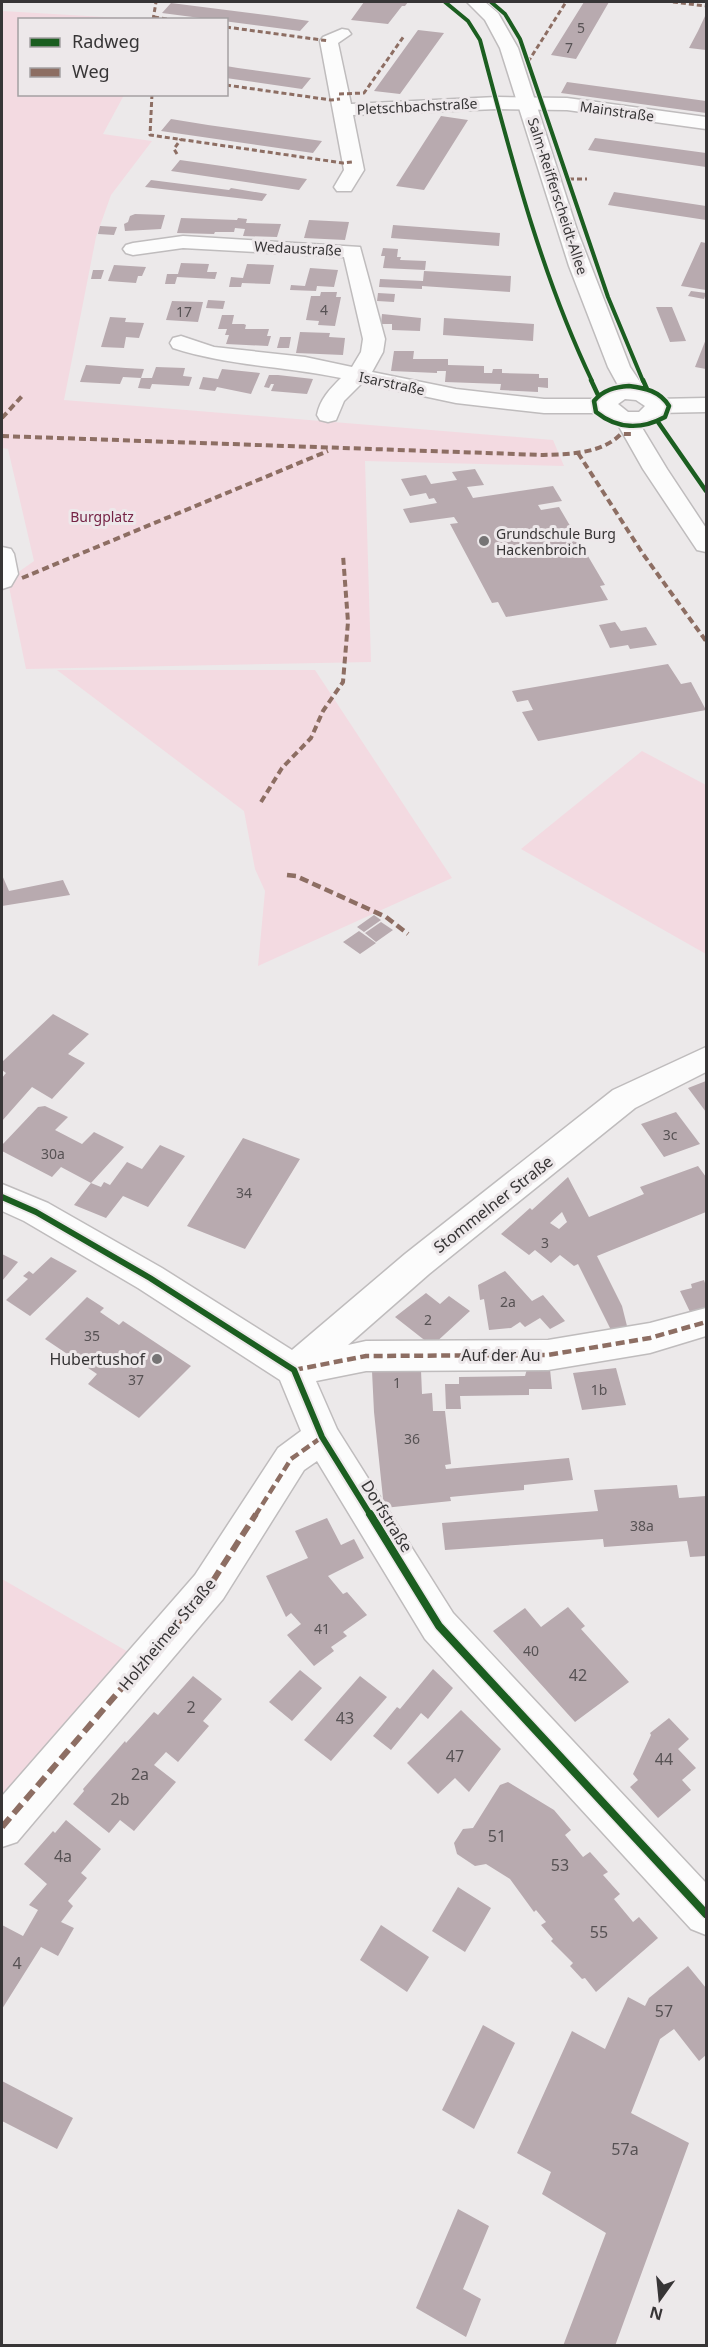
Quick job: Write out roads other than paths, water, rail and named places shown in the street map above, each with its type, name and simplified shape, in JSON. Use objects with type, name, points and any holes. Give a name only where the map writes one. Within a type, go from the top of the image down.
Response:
[{"type":"street","name":"Salm-Reifferscheidt-Allee","points":[[462,2],[481,18],[521,103],[602,324],[628,386],[636,393],[650,398],[630,409]]},
{"type":"street","name":"Salm-Reifferscheidt-Allee","points":[[475,2],[492,17],[502,33],[561,251],[587,324],[614,388],[630,409],[647,425],[706,521]]},
{"type":"street","name":"Pletschbachstraße","points":[[342,34],[329,41],[354,170],[344,187]]},
{"type":"street","name":"Pletschbachstraße","points":[[342,110],[521,103]]},
{"type":"street","name":"Mainstraße","points":[[521,103],[567,104],[706,123]]},
{"type":"street","name":"Wedaustraße","points":[[133,249],[177,242],[352,251],[374,339],[374,351],[369,362],[330,404],[328,416]]},
{"type":"street","name":"Isarstraße","points":[[181,343],[211,354],[305,364],[435,392],[499,402],[630,409],[706,405]]},
{"type":"street","name":"Salm-Reifferscheidt-Allee","points":[[630,409],[655,469],[706,545]]},
{"type":"street","name":"Stommelner Straße","points":[[294,1370],[417,1264],[624,1099],[706,1059]]},
{"type":"street","points":[[2,1197],[36,1212],[150,1278],[294,1370]]},
{"type":"street","name":"Auf der Au","points":[[294,1370],[366,1356],[548,1355],[650,1338],[706,1322]]},
{"type":"street","name":"Dorfstraße","points":[[294,1370],[322,1437],[439,1626],[706,1914]]},
{"type":"street","name":"Holzheimer Straße","points":[[2,1827],[209,1587],[291,1459],[322,1437]]},
{"type":"place","name":"Grundschule Burg Hackenbroich","points":[[484,541]]},
{"type":"place","name":"Hubertushof","points":[[157,1359]]},
{"type":"park label","name":"Burgplatz","points":[[102,516]]}]
